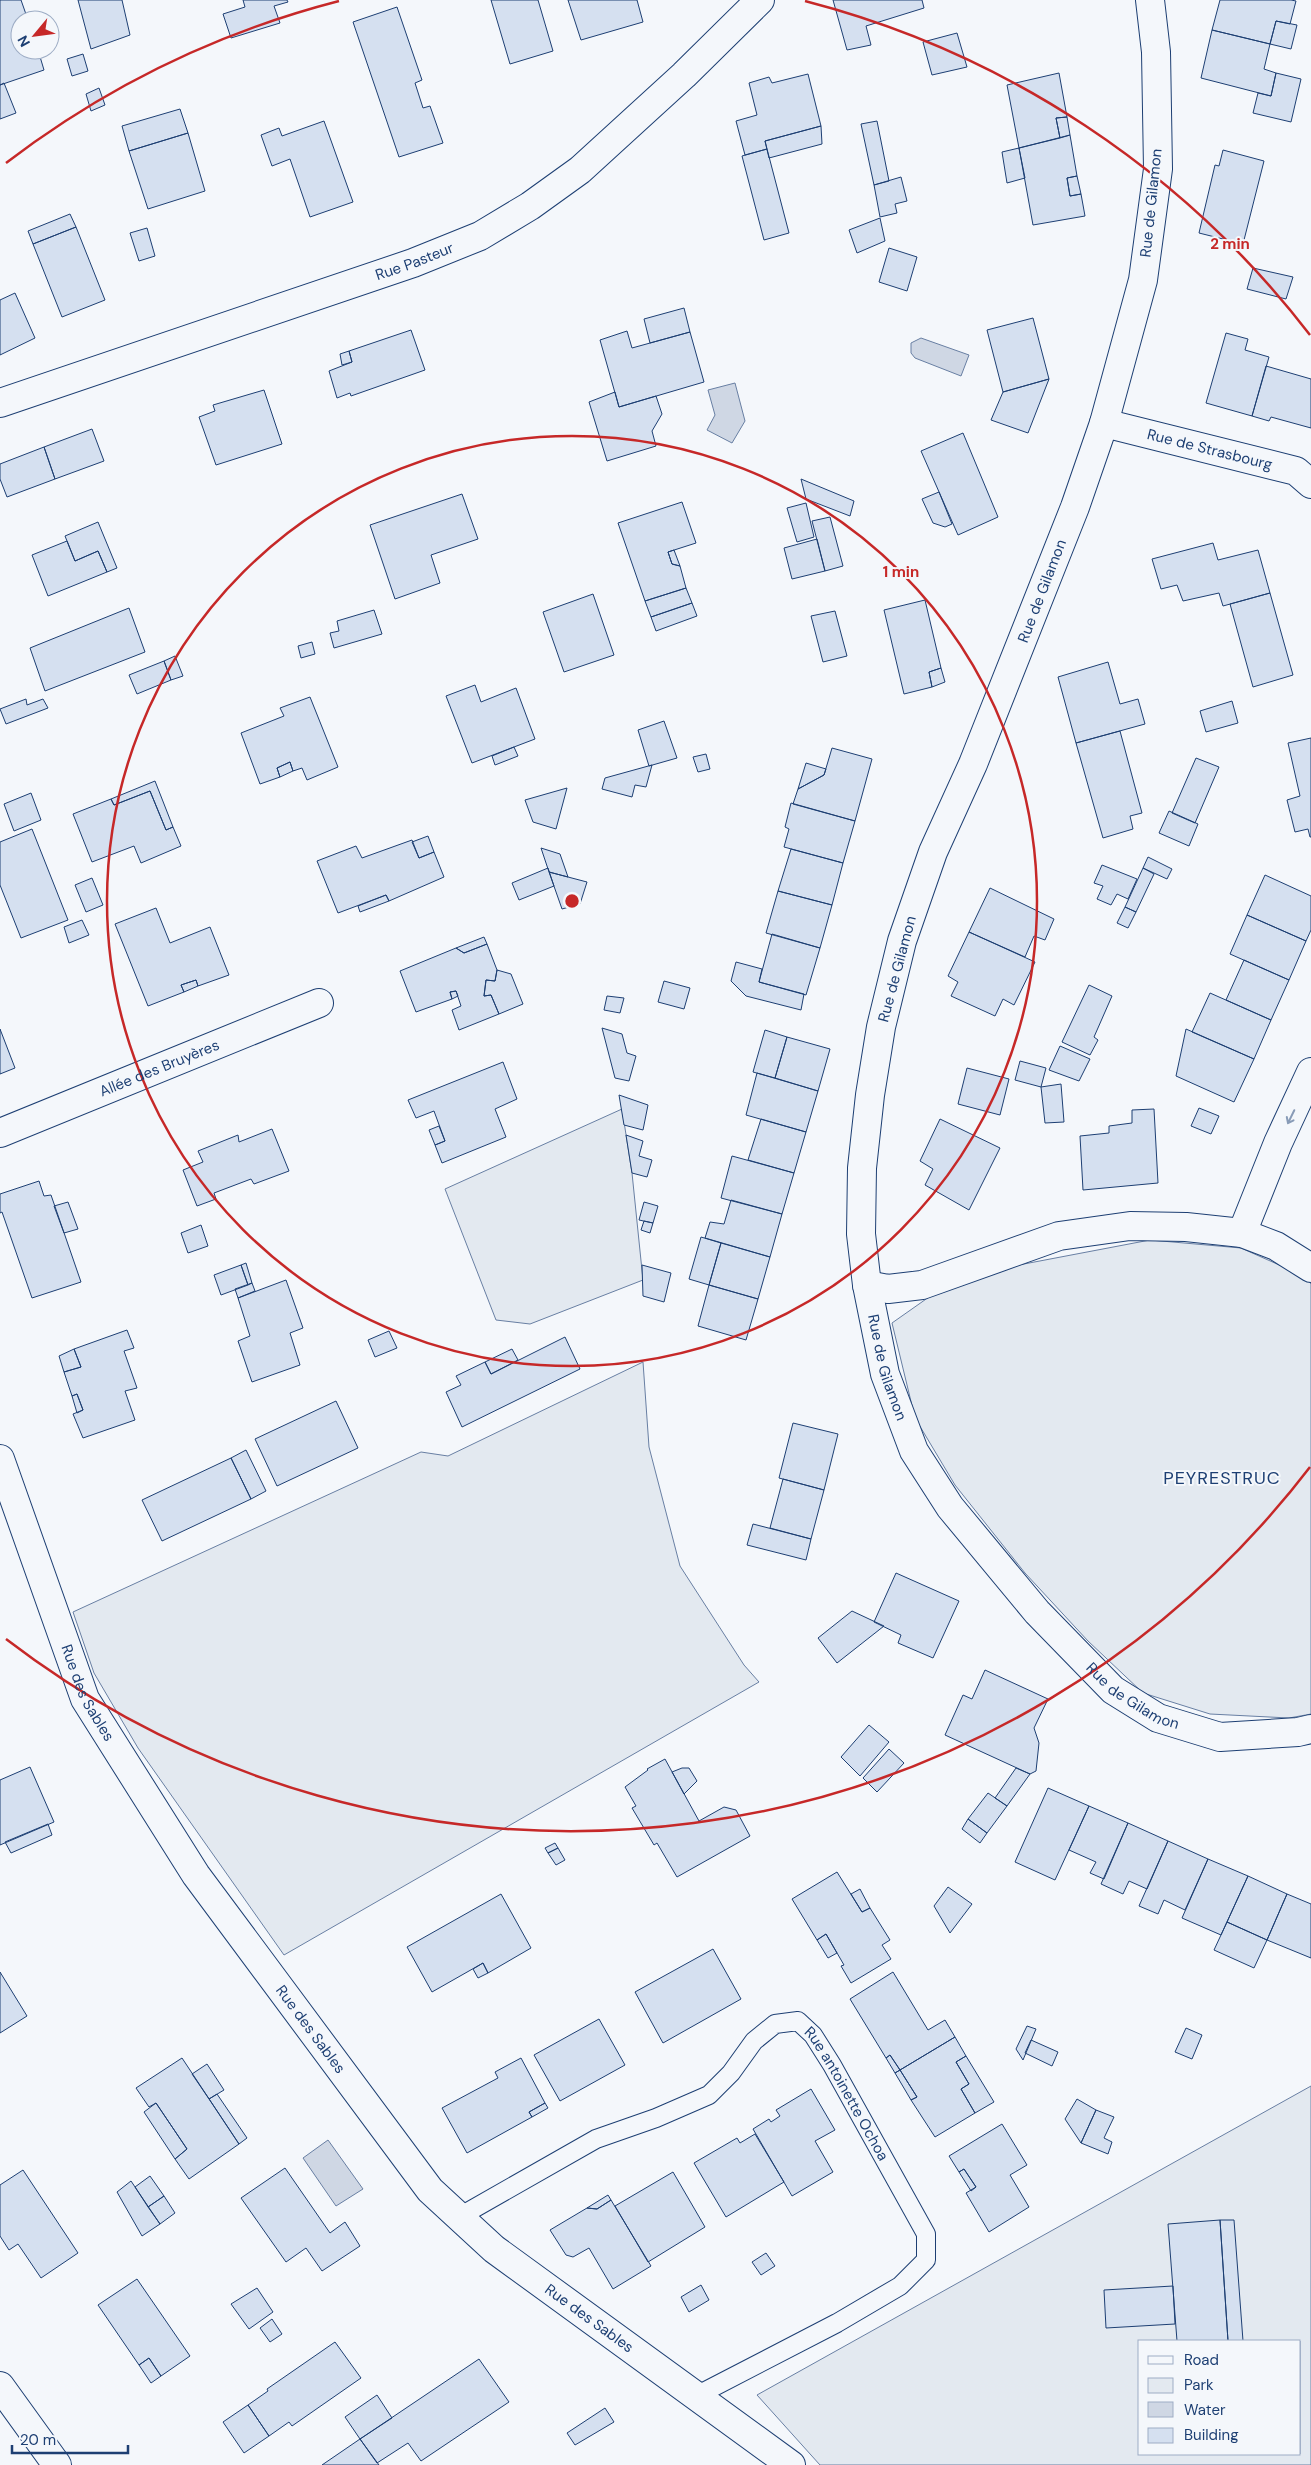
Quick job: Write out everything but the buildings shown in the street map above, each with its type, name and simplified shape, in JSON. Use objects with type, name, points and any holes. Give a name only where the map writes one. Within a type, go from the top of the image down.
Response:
[{"type":"street","name":"Rue Pasteur","points":[[0,403],[413,263],[480,236],[530,206],[580,170],[684,75],[760,0]]},
{"type":"street","name":"Rue de Gilamon","points":[[1150,0],[1156,52],[1158,169],[1143,280],[1104,423],[1075,507],[973,764],[933,852],[902,941],[881,1027],[870,1095],[862,1168],[861,1234],[867,1286],[885,1374],[914,1451],[950,1507],[1037,1612],[1113,1690],[1158,1718],[1220,1736],[1298,1732],[1311,1729]]},
{"type":"street","name":"Rue de Strasbourg","points":[[1104,423],[1296,471],[1311,484]]},
{"type":"street","name":"Allée des Bruyères","points":[[0,1133],[319,1004]]},
{"type":"street","points":[[1242,1233],[1278,1143],[1311,1072]]},
{"type":"street","points":[[867,1286],[888,1289],[922,1285],[980,1263],[1068,1235],[1130,1226],[1186,1227],[1242,1233],[1276,1246],[1311,1268]]},
{"type":"street","name":"Rue des Sables","points":[[0,1459],[85,1699],[196,1875],[430,2190],[494,2248],[791,2465]]},
{"type":"street","points":[[0,2386],[57,2465]]},
{"type":"lane","name":"Rue antoinette Ochoa","points":[[460,2217],[596,2139],[656,2118],[709,2094],[731,2072],[754,2041],[775,2024],[798,2021],[813,2035],[832,2065],[926,2234],[926,2260],[900,2286],[837,2323],[696,2396]]},
{"type":"green space","points":[[622,1109],[632,1173],[643,1280],[530,1324],[496,1320],[445,1189]]},
{"type":"green space","points":[[1150,1240],[1241,1248],[1304,1276],[1311,1284],[1311,1714],[1289,1718],[1210,1714],[1143,1693],[1088,1641],[1025,1573],[955,1485],[915,1418],[892,1323],[929,1297],[1003,1268]]},
{"type":"green space","points":[[643,1362],[649,1447],[680,1566],[744,1665],[759,1682],[284,1955],[138,1748],[94,1673],[73,1612],[421,1452],[448,1456]]},
{"type":"green space","points":[[1311,2086],[1311,2465],[820,2465],[757,2395]]},
{"type":"water","points":[[921,338],[969,355],[961,376],[915,358],[911,353],[911,343]]},
{"type":"water","points":[[735,383],[745,421],[732,443],[707,430],[715,415],[708,390]]},
{"type":"water","points":[[328,2140],[363,2189],[336,2206],[303,2158]]},
{"type":"district","name":"PEYRESTRUC","points":[[1222,1478]]}]
